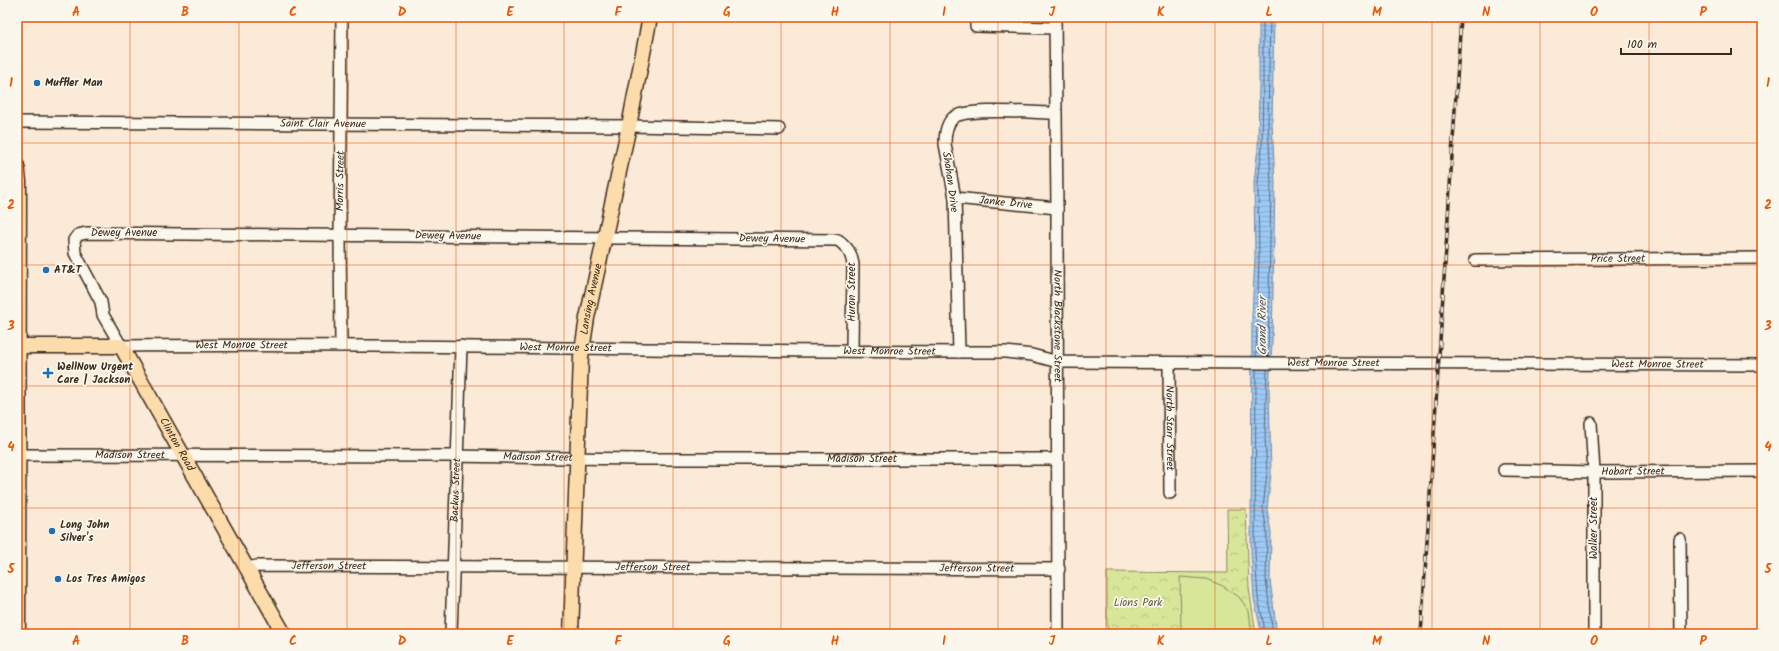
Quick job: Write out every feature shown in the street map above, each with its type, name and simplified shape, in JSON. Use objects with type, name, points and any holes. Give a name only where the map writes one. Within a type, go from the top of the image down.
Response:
[{"type":"main road","name":"Lansing Avenue","points":[[571,634],[582,357],[604,237],[629,126],[650,17]]},
{"type":"main road","points":[[17,166],[18,634]]},
{"type":"main road","name":"West Monroe Street","points":[[18,346],[121,346]]},
{"type":"main road","name":"Clinton Road","points":[[121,346],[284,634]]},
{"type":"street","name":"Morris Street","points":[[341,346],[340,235],[342,17]]},
{"type":"street","points":[[976,17],[976,26],[1055,23]]},
{"type":"street","name":"North Blackstone Street","points":[[1055,23],[1058,362],[1058,634]]},
{"type":"street","name":"Shahan Drive","points":[[959,352],[955,198],[945,144],[946,129],[954,117],[975,112],[1055,113]]},
{"type":"street","name":"Saint Clair Avenue","points":[[17,122],[779,128]]},
{"type":"street","name":"Janke Drive","points":[[955,198],[1057,208]]},
{"type":"street","name":"Dewey Avenue","points":[[75,252],[74,240],[78,235],[86,233],[838,240]]},
{"type":"street","name":"Huron Street","points":[[838,240],[847,247],[854,264],[852,350]]},
{"type":"street","name":"Clinton Road","points":[[75,252],[101,302],[103,315],[121,346]]},
{"type":"street","name":"Price Street","points":[[1475,260],[1762,258]]},
{"type":"street","name":"West Monroe Street","points":[[121,346],[461,346],[1006,352],[1032,355],[1058,362],[1762,365]]},
{"type":"street","name":"Backus Street","points":[[451,634],[461,346]]},
{"type":"street","name":"North Starr Street","points":[[1169,363],[1170,493]]},
{"type":"street","name":"Walker Street","points":[[1591,423],[1594,472],[1594,634]]},
{"type":"street","name":"Madison Street","points":[[18,455],[1057,459]]},
{"type":"street","name":"Hobart Street","points":[[1504,470],[1594,472],[1762,471]]},
{"type":"street","points":[[1680,539],[1680,634]]},
{"type":"street","name":"Jefferson Street","points":[[247,568],[257,566],[1058,569]]},
{"type":"green space","name":"Lions Park","points":[[1227,509],[1246,509],[1249,588],[1256,634],[1107,634],[1107,572],[1228,573]]},
{"type":"green space","points":[[1180,577],[1206,579],[1223,586],[1239,597],[1249,611],[1252,634],[1181,634]]},
{"type":"water","name":"Grand River","points":[[1259,17],[1274,17],[1272,123],[1275,183],[1272,343],[1269,390],[1271,474],[1267,509],[1271,532],[1270,580],[1277,634],[1260,634],[1260,626],[1254,599],[1251,553],[1252,315],[1255,257],[1254,182],[1258,148]]},
{"type":"railway","points":[[1421,634],[1461,17]]},
{"type":"place","name":"Muffler Man","points":[[37,83]]},
{"type":"place","name":"AT&T","points":[[46,270]]},
{"type":"place","name":"WellNow Urgent Care | Jackson","points":[[48,373]]},
{"type":"place","name":"Long John Silver's","points":[[52,531]]},
{"type":"place","name":"Los Tres Amigos","points":[[58,579]]}]
